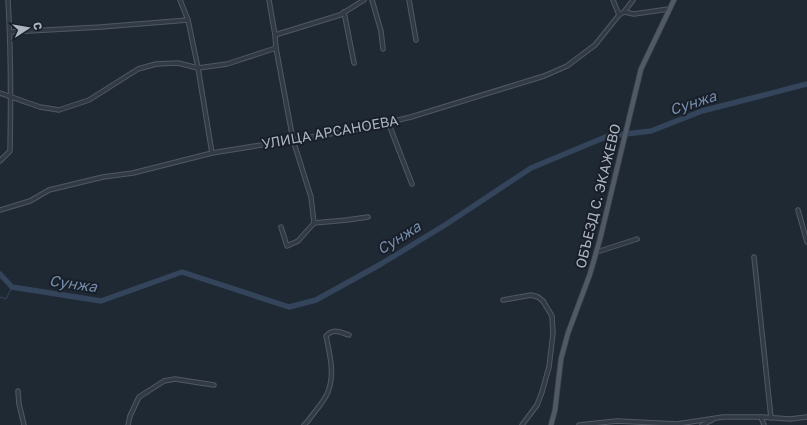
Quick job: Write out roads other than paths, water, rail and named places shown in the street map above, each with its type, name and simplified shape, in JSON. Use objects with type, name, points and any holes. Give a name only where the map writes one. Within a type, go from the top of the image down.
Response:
[{"type":"main road","name":"ОБЪЕЗД С. ЭКАЖЕВО","points":[[551,425],[555,410],[561,359],[568,333],[597,252],[641,69],[674,0]]},
{"type":"street","points":[[0,160],[10,151],[11,97],[8,0]]},
{"type":"street","points":[[180,0],[188,20],[198,68],[212,153]]},
{"type":"street","points":[[269,0],[276,48],[293,140],[311,197],[314,223]]},
{"type":"street","points":[[275,35],[340,15],[364,0]]},
{"type":"street","points":[[372,0],[381,31],[383,49]]},
{"type":"street","points":[[409,0],[416,40]]},
{"type":"street","points":[[613,0],[619,15]]},
{"type":"street","name":"УЛИЦА АРСАНОЕВА","points":[[0,210],[30,201],[49,190],[103,177],[133,173],[212,153],[360,129],[412,117],[544,76],[567,66],[595,45],[633,0]]},
{"type":"street","points":[[624,12],[634,14],[669,9]]},
{"type":"street","points":[[344,12],[354,63]]},
{"type":"street","points":[[10,32],[188,20]]},
{"type":"street","points":[[0,93],[40,107],[59,110],[89,100],[138,69],[156,64],[178,63],[198,68],[227,64],[276,48]]},
{"type":"street","points":[[388,122],[412,184]]},
{"type":"street","points":[[798,210],[805,226],[807,242]]},
{"type":"street","points":[[281,228],[287,246],[298,241],[314,223],[368,217]]},
{"type":"street","points":[[597,252],[637,239]]},
{"type":"street","points":[[754,256],[771,418]]},
{"type":"street","points":[[503,300],[531,295],[538,297],[543,301],[552,316],[553,332],[549,367],[537,405],[522,425]]},
{"type":"street","points":[[304,425],[328,393],[332,376],[326,336],[330,332],[335,331],[349,335]]},
{"type":"street","points":[[128,425],[130,416],[139,397],[164,381],[175,379],[214,385]]},
{"type":"street","points":[[18,391],[19,404],[24,425]]},
{"type":"street","points":[[761,417],[764,425]]},
{"type":"street","points":[[579,425],[617,421],[677,424],[715,418],[807,418]]},
{"type":"street","points":[[702,425],[715,418]]},
{"type":"waterway","name":"Сунжа","points":[[0,274],[12,287],[101,301],[182,272],[289,307],[316,300],[381,264],[445,225],[531,168],[608,136],[651,131],[702,111],[807,84]]},
{"type":"waterway","points":[[0,297],[6,299],[12,287]]}]
